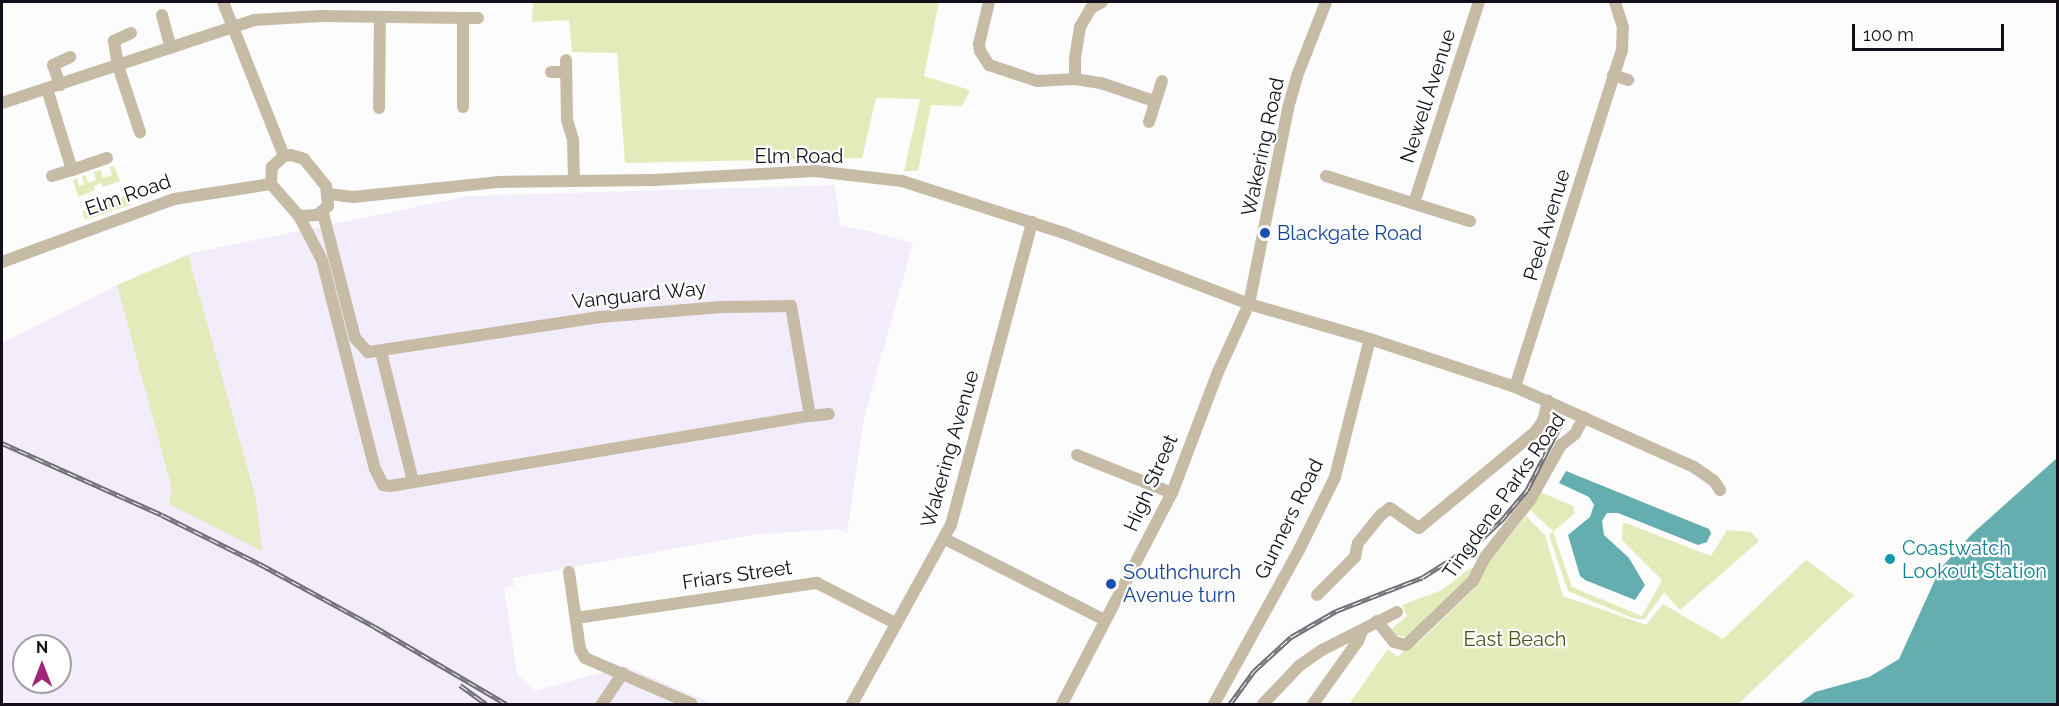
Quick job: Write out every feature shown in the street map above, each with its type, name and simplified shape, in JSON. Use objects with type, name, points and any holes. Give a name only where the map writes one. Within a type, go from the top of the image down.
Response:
[{"type":"street","points":[[223,2],[284,156]]},
{"type":"street","points":[[989,2],[979,44],[980,51],[989,64],[1037,81],[1075,79],[1101,82],[1154,101]]},
{"type":"street","points":[[1075,79],[1075,60],[1080,27],[1091,8],[1102,2]]},
{"type":"street","name":"Wakering Road","points":[[1249,304],[1288,108],[1297,76],[1326,2]]},
{"type":"street","name":"Newell Avenue","points":[[1414,203],[1479,2]]},
{"type":"street","name":"Peel Avenue","points":[[1515,387],[1622,50],[1623,27],[1615,2]]},
{"type":"street","points":[[162,15],[171,48]]},
{"type":"street","points":[[2,103],[265,17],[478,18]]},
{"type":"street","points":[[379,108],[380,17]]},
{"type":"street","points":[[463,18],[463,107]]},
{"type":"street","points":[[131,33],[114,41],[118,66],[140,132]]},
{"type":"street","points":[[60,85],[53,65],[70,57]]},
{"type":"street","points":[[551,72],[566,66],[567,120],[573,140],[574,181]]},
{"type":"street","points":[[1613,75],[1628,80]]},
{"type":"street","points":[[1149,122],[1161,81]]},
{"type":"street","points":[[47,89],[72,170]]},
{"type":"street","points":[[284,156],[272,167],[272,184],[299,216],[322,260],[378,481],[390,486],[829,414]]},
{"type":"street","points":[[284,156],[304,159],[322,180],[329,194],[328,206],[323,213],[312,217],[299,216]]},
{"type":"street","points":[[52,176],[107,158]]},
{"type":"street","name":"Elm Road","points":[[329,194],[353,197],[496,182],[834,172],[929,188],[1032,222],[1249,304]]},
{"type":"street","points":[[1326,176],[1470,221]]},
{"type":"street","name":"Elm Road","points":[[2,262],[174,199],[272,184]]},
{"type":"street","points":[[323,213],[355,338],[362,348],[373,353],[381,352],[413,481]]},
{"type":"street","name":"Wakering Avenue","points":[[852,705],[895,623],[945,539],[955,512],[1032,222]]},
{"type":"street","points":[[1249,304],[1370,339],[1515,387],[1694,467],[1714,481],[1720,490]]},
{"type":"street","name":"High Street","points":[[1062,705],[1172,493],[1218,372],[1249,304]]},
{"type":"street","name":"Vanguard Way","points":[[381,352],[600,317],[721,307],[792,306],[810,416]]},
{"type":"street","points":[[336,322],[351,320]]},
{"type":"street","name":"Gunners Road","points":[[1214,705],[1293,560],[1335,477],[1370,339]]},
{"type":"street","points":[[1317,595],[1354,557],[1358,543],[1381,515],[1390,508],[1419,528],[1535,432],[1543,422],[1548,401]]},
{"type":"street","name":"Tingdene Parks Road","points":[[1377,621],[1394,642],[1406,645],[1473,581],[1486,556],[1530,500],[1561,445],[1575,434],[1584,417]]},
{"type":"street","points":[[1077,455],[1172,493]]},
{"type":"street","points":[[945,539],[1105,620]]},
{"type":"street","points":[[569,572],[580,649],[585,658],[692,705]]},
{"type":"street","name":"Friars Street","points":[[576,618],[817,584],[895,623]]},
{"type":"street","points":[[1263,705],[1299,666],[1322,650],[1397,612]]},
{"type":"street","points":[[1313,705],[1358,641],[1362,631]]},
{"type":"street","points":[[602,705],[623,673]]},
{"type":"shaded area","points":[[835,185],[840,226],[913,243],[864,418],[847,533],[839,529],[756,534],[513,578],[514,586],[504,588],[517,674],[535,691],[625,666],[713,704],[2,704],[2,343],[117,285],[192,253],[469,196]]},
{"type":"green space","points":[[533,2],[939,2],[924,76],[970,90],[962,106],[931,105],[918,171],[904,171],[920,99],[876,98],[862,158],[625,163],[617,53],[572,52],[569,20],[532,22]]},
{"type":"green space","points":[[114,166],[120,181],[103,187],[101,183],[94,186],[95,190],[78,197],[73,180],[77,178],[79,186],[84,184],[82,176],[85,175],[88,183],[96,180],[94,172],[101,170],[103,178],[112,175],[110,167]]},
{"type":"green space","points":[[125,194],[130,205],[85,220],[82,210],[86,212],[91,210],[91,207],[107,203],[111,199],[115,200],[116,197],[118,199]]},
{"type":"green space","points":[[188,255],[256,499],[262,551],[169,504],[172,489],[117,285]]},
{"type":"green space","points":[[1540,492],[1573,506],[1575,513],[1553,532],[1572,587],[1642,616],[1662,580],[1622,540],[1623,522],[1711,556],[1727,530],[1751,532],[1759,541],[1680,610],[1664,592],[1645,619],[1635,619],[1568,591],[1549,535],[1553,531],[1529,509]]},
{"type":"green space","name":"East Beach","points":[[1526,516],[1545,535],[1563,596],[1646,625],[1663,604],[1723,639],[1806,560],[1854,595],[1738,704],[1349,704],[1388,649],[1398,657],[1406,648],[1419,642],[1476,587],[1489,561]]},
{"type":"green space","points":[[1472,567],[1474,572],[1442,608],[1437,607],[1428,615],[1428,620],[1409,637],[1397,636],[1390,630],[1407,616],[1402,605],[1442,590]]},
{"type":"water","points":[[2057,458],[2057,704],[1799,704],[1815,692],[1869,677],[1899,659],[1940,569],[1972,534]]},
{"type":"water","points":[[1566,471],[1709,529],[1711,533],[1707,542],[1698,545],[1618,513],[1607,513],[1602,521],[1604,535],[1629,558],[1645,585],[1635,600],[1585,580],[1580,576],[1568,535],[1590,517],[1594,505],[1589,497],[1559,483]]},
{"type":"railway","points":[[1230,704],[1254,671],[1291,637],[1336,611],[1423,577],[1477,543],[1501,521],[1527,490],[1562,422]]},
{"type":"railway","points":[[2,443],[162,515],[260,564],[375,627],[506,704]]},
{"type":"railway","points":[[460,685],[486,704]]},
{"type":"place","name":"Blackgate Road","points":[[1265,233]]},
{"type":"place","name":"Coastwatch Lookout Station","points":[[1890,559]]},
{"type":"place","name":"Southchurch Avenue turn","points":[[1111,584]]}]
